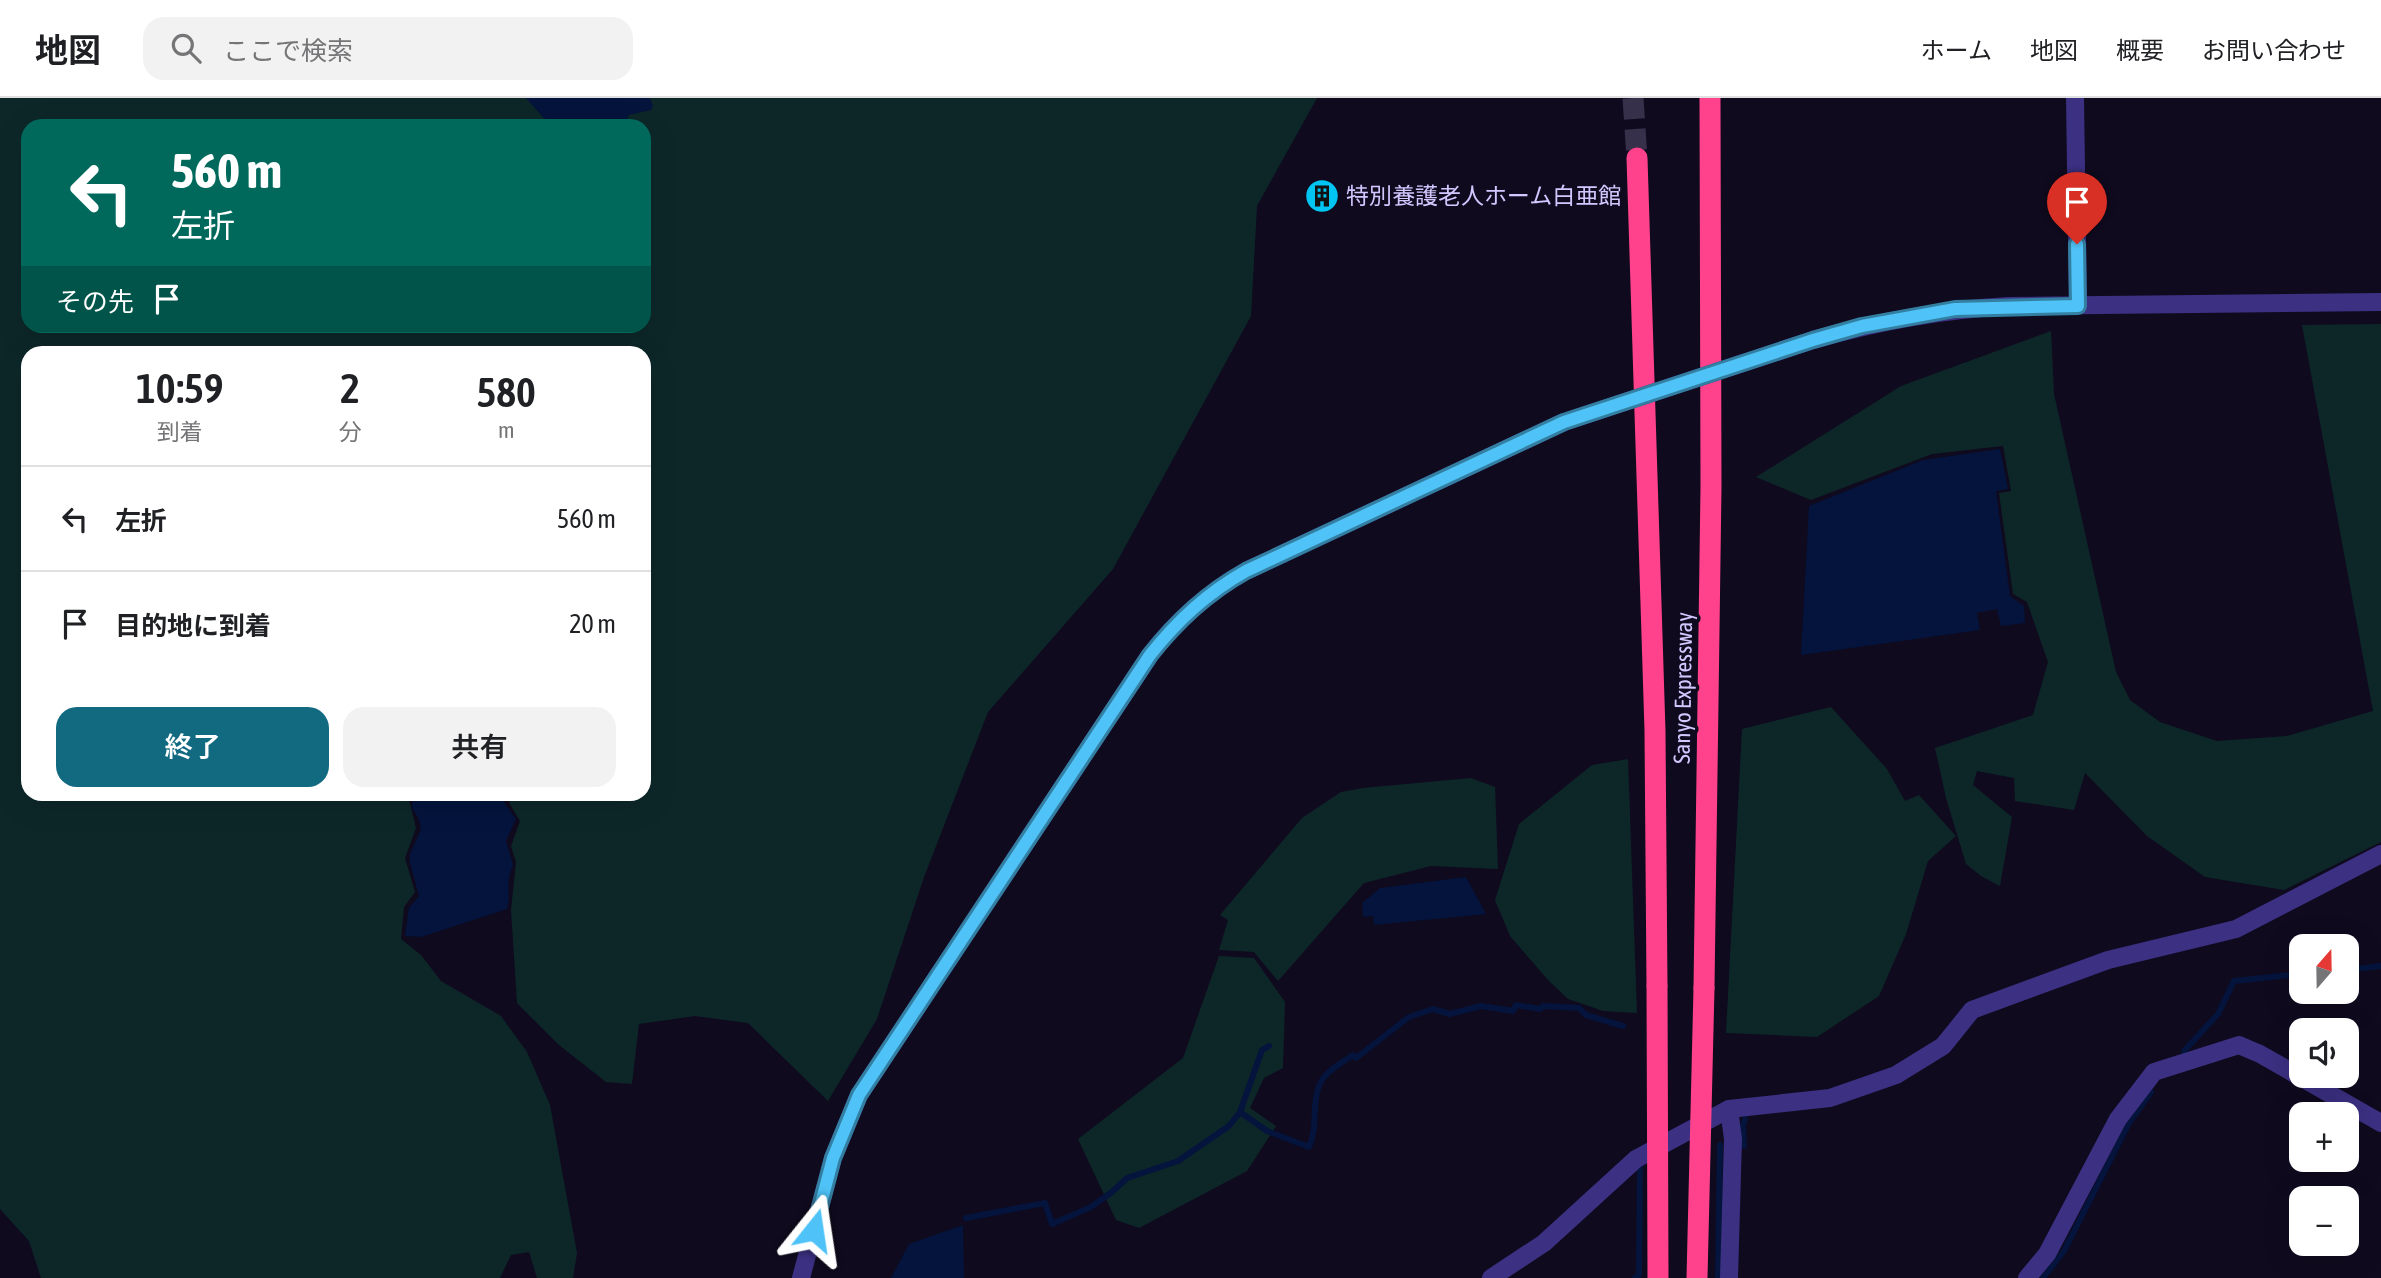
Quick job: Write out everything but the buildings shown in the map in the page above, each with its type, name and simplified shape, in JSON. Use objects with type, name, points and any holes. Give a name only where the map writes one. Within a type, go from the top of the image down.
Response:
[{"type":"highway","name":"Sanyo Expressway","points":[[1697,1278],[1711,500],[1710,98]]},
{"type":"highway","name":"Sanyo Expressway","points":[[1637,158],[1656,731],[1658,1278]]},
{"type":"street","points":[[2075,98],[2078,306]]},
{"type":"street","points":[[801,1278],[833,1158],[859,1095],[1150,655],[1167,632],[1206,596],[1246,571],[1564,422],[1862,326],[1955,309],[2381,302]]},
{"type":"street","points":[[1491,1278],[1544,1243],[1636,1158],[1729,1109],[1830,1098],[1896,1075],[1943,1046],[1972,1010],[2108,960],[2236,929],[2381,854]]},
{"type":"street","points":[[2027,1278],[2047,1254],[2118,1119],[2154,1072],[2239,1045],[2260,1054],[2381,1123]]},
{"type":"street","points":[[1729,1109],[1733,1139],[1729,1278]]},
{"type":"green space","points":[[0,98],[1317,98],[1257,206],[1251,316],[1113,569],[988,712],[924,877],[877,1019],[828,1101],[748,1023],[695,1016],[639,1024],[632,1084],[606,1082],[559,1045],[517,1003],[511,910],[516,862],[511,846],[520,821],[510,801],[651,801],[651,346],[21,346],[21,801],[409,801],[416,828],[405,858],[415,892],[404,907],[401,939],[421,955],[441,981],[501,1016],[527,1052],[550,1105],[577,1253],[573,1278],[537,1278],[529,1252],[511,1255],[500,1278],[41,1278],[29,1241],[0,1209]]},
{"type":"green space","points":[[2381,324],[2381,842],[2284,890],[2205,877],[2147,836],[2085,773],[2074,810],[2015,801],[2014,778],[1977,771],[1973,785],[2012,817],[2000,886],[1981,876],[1966,864],[1946,798],[1935,748],[2033,715],[2048,662],[2027,602],[2013,594],[1999,493],[2011,491],[2003,446],[1932,454],[1811,500],[1756,477],[1901,386],[2051,331],[2054,394],[2116,672],[2130,700],[2160,722],[2217,741],[2287,736],[2373,711],[2302,325]]},
{"type":"green space","points":[[1831,707],[1887,769],[1905,801],[1919,795],[1956,836],[1928,861],[1906,934],[1879,996],[1817,1037],[1726,1033],[1742,729]]},
{"type":"green space","points":[[1628,759],[1637,1013],[1603,1011],[1568,999],[1510,936],[1495,900],[1519,824],[1592,765]]},
{"type":"green space","points":[[1471,778],[1495,787],[1498,869],[1431,866],[1364,883],[1278,981],[1254,952],[1219,950],[1228,920],[1220,915],[1302,818],[1341,792]]},
{"type":"green space","points":[[1219,956],[1254,958],[1285,1002],[1283,1068],[1264,1078],[1250,1108],[1276,1126],[1247,1171],[1139,1228],[1116,1220],[1078,1139],[1183,1058]]},
{"type":"water","points":[[526,98],[650,98],[653,106],[651,110],[629,115],[627,119],[545,119]]},
{"type":"water","points":[[2000,449],[2008,489],[1996,491],[2010,596],[2024,606],[2025,623],[2001,626],[1997,609],[1977,613],[1980,630],[1801,655],[1809,506],[1923,460]]},
{"type":"water","points":[[413,801],[504,801],[516,819],[506,841],[513,865],[509,878],[507,909],[421,937],[405,936],[409,908],[419,896],[410,854],[421,829],[419,819],[412,808]]},
{"type":"water","points":[[1466,877],[1486,914],[1374,925],[1373,916],[1363,917],[1362,903],[1380,888]]},
{"type":"water","points":[[963,1225],[964,1278],[891,1278],[909,1244]]},
{"type":"waterway","points":[[2359,969],[2381,966]]},
{"type":"waterway","points":[[2184,1051],[2218,1014],[2234,981],[2289,975]]},
{"type":"waterway","points":[[1240,1112],[1267,1131],[1309,1147],[1314,1130],[1316,1096],[1325,1076],[1353,1055],[1356,1058],[1409,1017],[1433,1009],[1450,1014],[1481,1006],[1513,1011],[1516,1005],[1540,1009],[1543,1006],[1579,1008],[1586,1015],[1623,1026]]},
{"type":"waterway","points":[[966,1218],[1045,1203],[1052,1224],[1091,1207],[1127,1178],[1178,1161],[1229,1126],[1240,1112],[1262,1050],[1269,1046]]},
{"type":"waterway","points":[[2043,1278],[2064,1251],[2129,1123],[2151,1092]]},
{"type":"waterway","points":[[1744,1146],[1745,1119]]},
{"type":"waterway","points":[[1718,1278],[1720,1145]]},
{"type":"waterway","points":[[1635,1278],[1639,1275],[1640,1165]]},
{"type":"tunnel","points":[[1633,98],[1637,158]]},
{"type":"place","name":"特別養護老人ホーム白亜館","points":[[1322,196]]},
{"type":"route","points":[[814,1230],[833,1158],[859,1095],[1150,655],[1167,632],[1206,596],[1246,571],[1564,422],[1862,326],[1955,309],[2078,306],[2077,244]]}]
